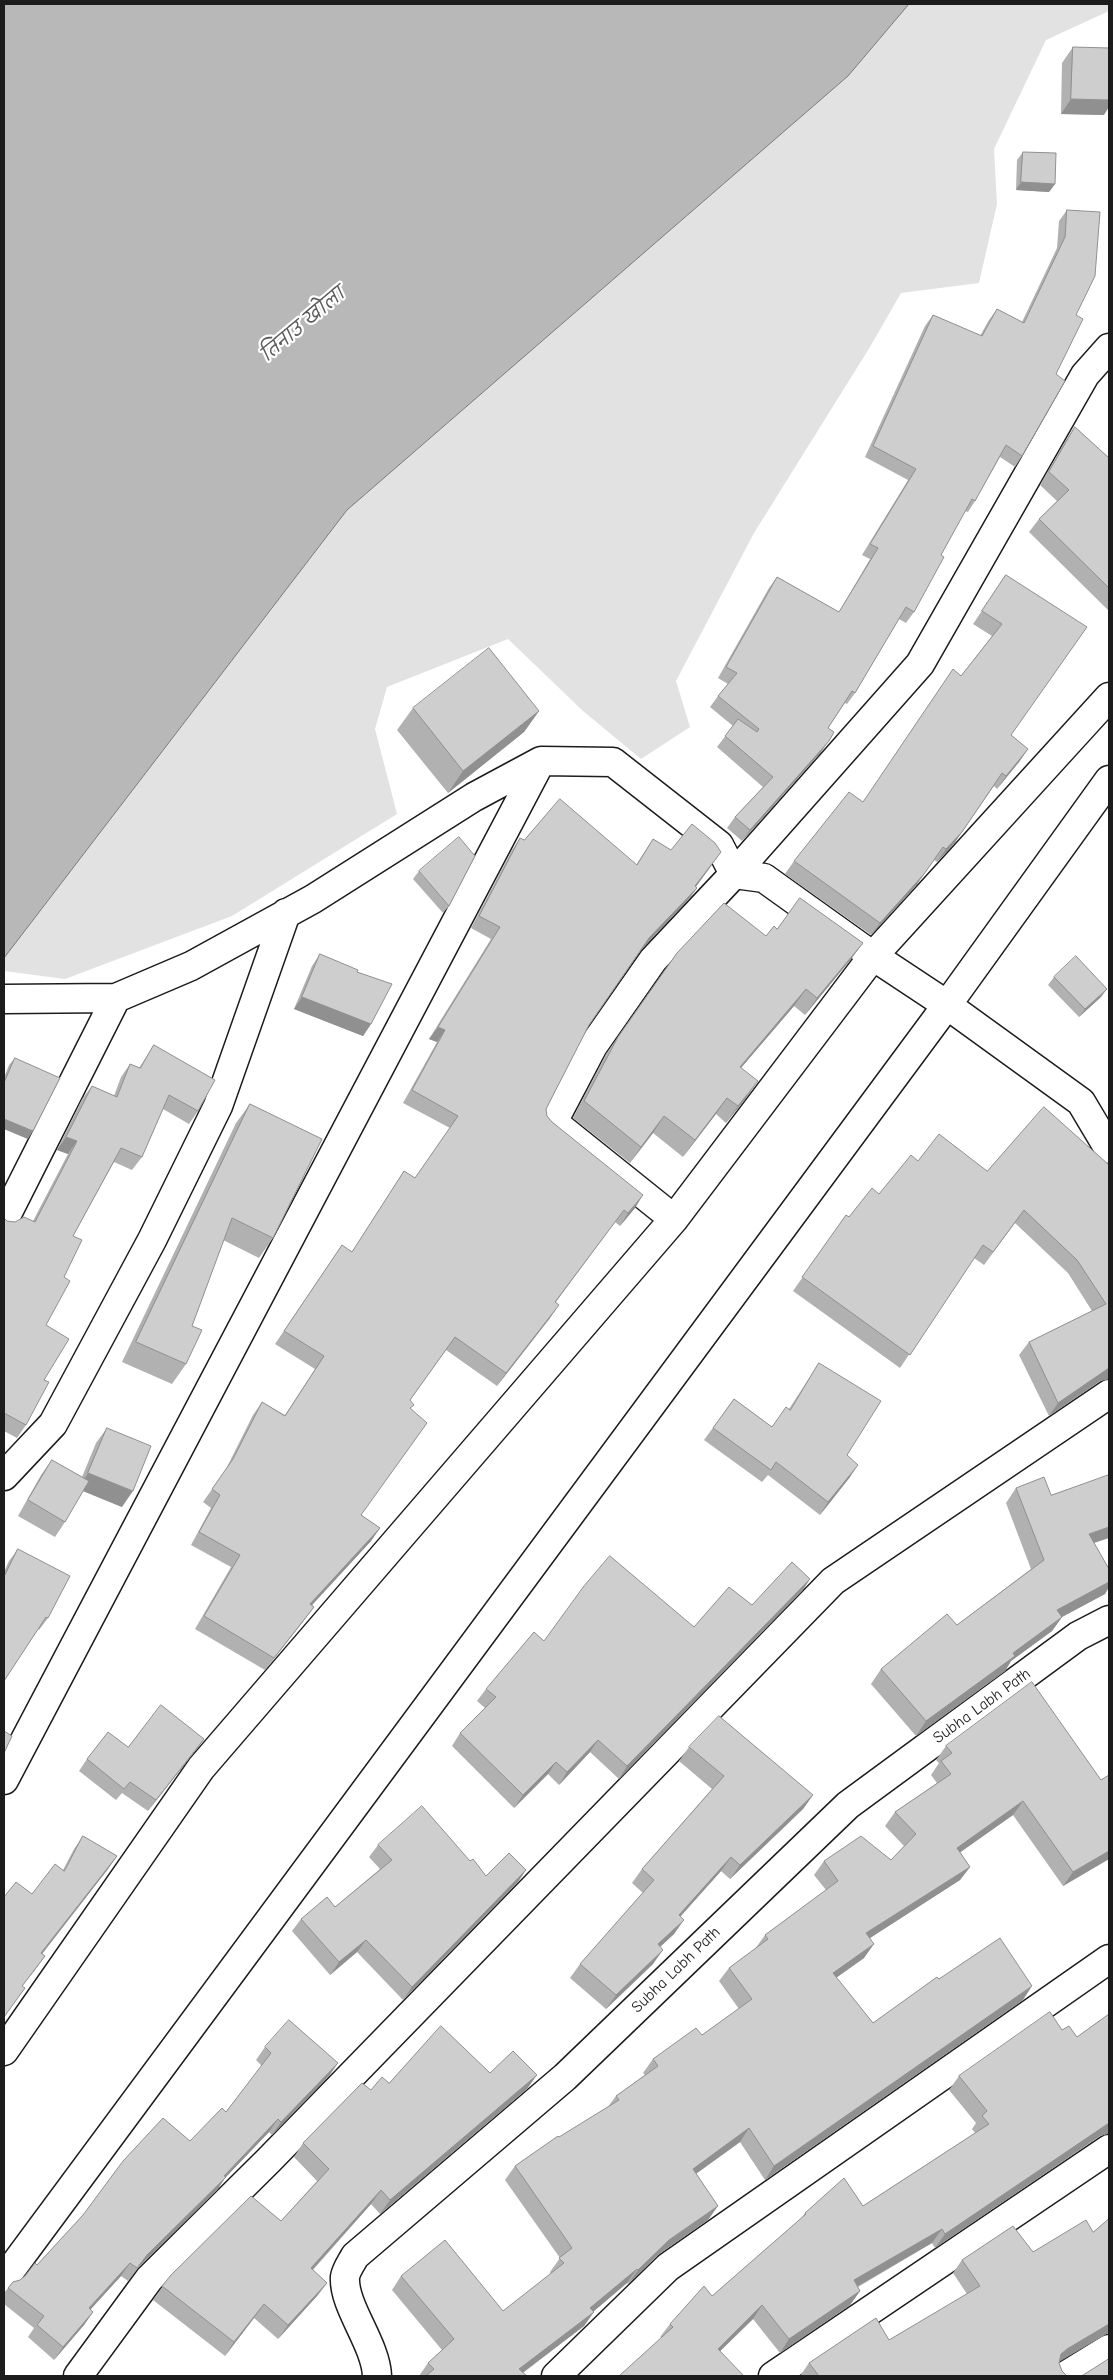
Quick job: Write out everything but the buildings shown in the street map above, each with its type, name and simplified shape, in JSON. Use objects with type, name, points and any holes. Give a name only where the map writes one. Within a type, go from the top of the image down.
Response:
[{"type":"street","points":[[674,1219],[553,1122],[593,1046],[653,960],[734,874],[920,664],[1085,374],[1109,348]]},
{"type":"street","points":[[4,2051],[200,1768],[674,1219],[873,956],[1109,697]]},
{"type":"street","points":[[4,999],[116,998],[191,966],[322,894],[474,797],[542,761],[613,762],[719,845],[734,874]]},
{"type":"street","points":[[4,1780],[542,761]]},
{"type":"street","points":[[4,2279],[947,1005],[1109,780]]},
{"type":"street","points":[[734,874],[764,878],[873,956],[947,1005],[1081,1102],[1109,1150]]},
{"type":"street","points":[[4,1476],[53,1424],[157,1231],[218,1106],[286,914]]},
{"type":"street","points":[[4,1220],[116,998]]},
{"type":"street","points":[[78,2376],[149,2279],[269,2160],[833,1581],[1109,1394]]},
{"type":"street","name":"Subha Labh Path","points":[[377,2376],[377,2364],[350,2301],[345,2277],[354,2256],[565,2076],[848,1805],[1078,1636],[1109,1620]]},
{"type":"street","points":[[556,2376],[668,2267],[1109,1959]]},
{"type":"street","points":[[772,2376],[1109,2149]]},
{"type":"street","points":[[1065,2376],[1109,2349]]},
{"type":"shaded area","points":[[909,4],[1109,4],[1109,11],[1046,40],[994,149],[997,204],[979,283],[901,293],[870,347],[754,533],[676,681],[690,727],[641,759],[583,711],[508,639],[387,687],[375,729],[397,814],[232,916],[65,979],[4,971],[4,958],[347,510],[848,76]]},
{"type":"water","name":"तिनाउ खोला","points":[[4,4],[909,4],[848,76],[347,510],[4,958]]}]
